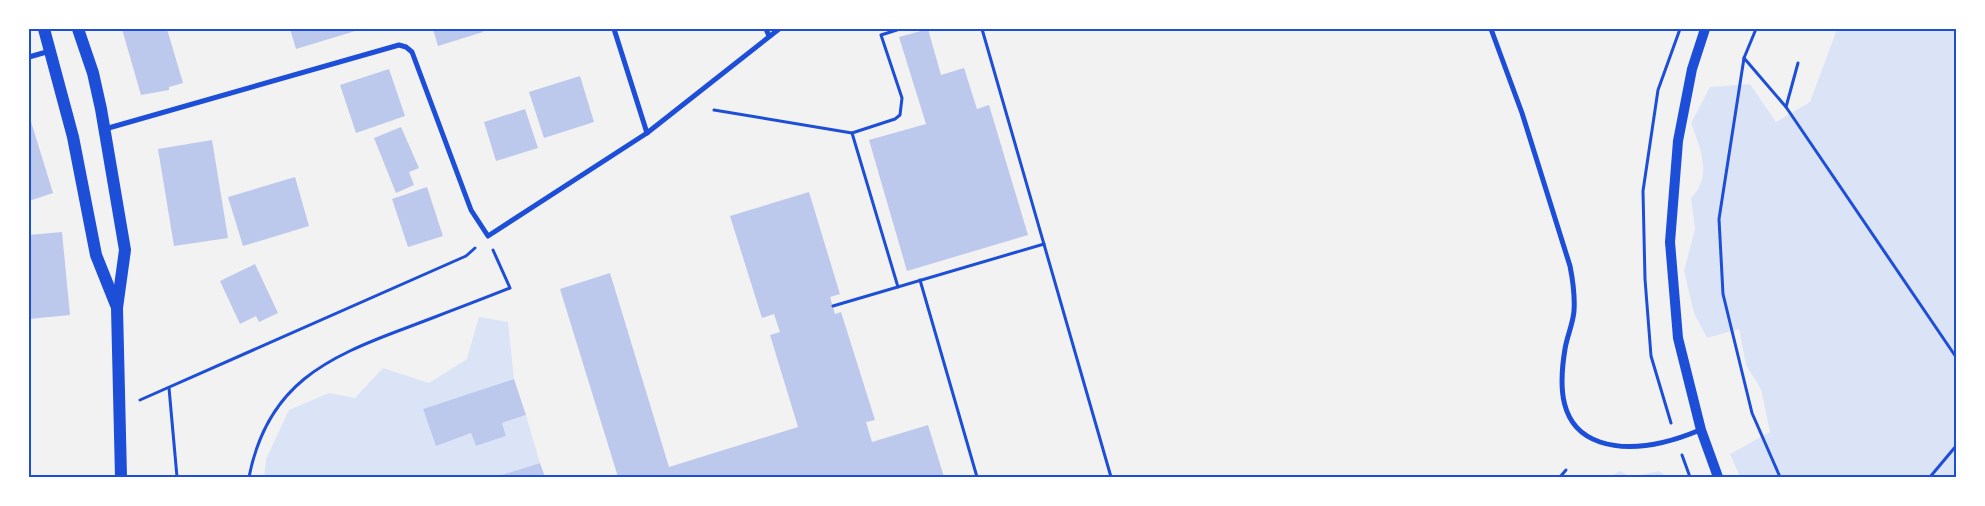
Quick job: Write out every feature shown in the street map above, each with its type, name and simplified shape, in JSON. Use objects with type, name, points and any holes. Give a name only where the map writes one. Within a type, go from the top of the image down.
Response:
[{"type":"main road","points":[[44,29],[73,137],[96,255],[117,308]]},
{"type":"main road","points":[[78,29],[93,73],[125,250],[117,308],[121,408],[121,477]]},
{"type":"main road","points":[[1705,29],[1692,69],[1678,141],[1670,242],[1678,338],[1700,430],[1718,477]]},
{"type":"street","points":[[614,29],[648,133]]},
{"type":"street","points":[[766,29],[769,36]]},
{"type":"street","points":[[104,129],[399,45],[406,47],[412,52],[471,210],[488,236],[648,133],[779,29]]},
{"type":"street","points":[[1491,29],[1522,113],[1570,266],[1574,289],[1574,313],[1565,348],[1561,380],[1561,398],[1567,416],[1580,431],[1595,441],[1614,447],[1676,440],[1700,430]]},
{"type":"street","points":[[29,57],[51,51]]},
{"type":"path","points":[[714,110],[852,133],[894,120],[900,115],[902,98],[882,34],[900,29]]},
{"type":"path","points":[[982,29],[1111,477]]},
{"type":"path","points":[[1756,29],[1744,58],[1720,220],[1724,294],[1752,413],[1780,477]]},
{"type":"path","points":[[1744,58],[1786,107],[1956,357]]},
{"type":"path","points":[[1786,107],[1798,63]]},
{"type":"path","points":[[852,133],[898,287]]},
{"type":"path","points":[[121,408],[466,256],[488,236],[510,288],[351,348],[304,377],[277,407],[266,424],[258,442],[249,477]]},
{"type":"path","points":[[833,306],[1044,244]]},
{"type":"path","points":[[920,280],[977,477]]},
{"type":"path","points":[[169,388],[177,477]]},
{"type":"path","points":[[1676,440],[1690,477]]},
{"type":"path","points":[[1930,477],[1956,446]]},
{"type":"path","points":[[1560,477],[1566,470]]},
{"type":"shaded area","points":[[1837,29],[1956,29],[1956,477],[1740,477],[1730,454],[1770,432],[1761,389],[1746,365],[1739,329],[1707,338],[1694,313],[1684,271],[1695,229],[1691,198],[1702,181],[1703,162],[1691,123],[1710,87],[1750,84],[1776,122],[1810,102]]},
{"type":"shaded area","points":[[479,317],[508,322],[514,379],[424,409],[436,445],[471,433],[476,446],[506,436],[502,423],[526,415],[540,463],[494,477],[264,477],[266,459],[289,410],[329,393],[355,398],[383,368],[429,383],[467,359]]},
{"type":"shaded area","points":[[1620,471],[1631,477],[1609,477]]},
{"type":"shaded area","points":[[1659,471],[1667,477],[1631,477]]},
{"type":"building","points":[[122,29],[167,29],[183,83],[169,87],[169,90],[141,95]]},
{"type":"building","points":[[290,29],[362,29],[296,49]]},
{"type":"building","points":[[433,29],[482,29],[483,32],[438,46]]},
{"type":"building","points":[[928,29],[941,75],[964,68],[977,109],[989,105],[1028,235],[907,271],[869,140],[926,124],[899,37]]},
{"type":"building","points":[[389,69],[405,116],[356,133],[340,85]]},
{"type":"building","points":[[580,76],[594,122],[544,138],[529,92]]},
{"type":"building","points":[[525,109],[538,148],[496,161],[484,122]]},
{"type":"building","points":[[29,115],[53,193],[29,201]]},
{"type":"building","points":[[401,127],[419,168],[409,172],[414,185],[396,193],[374,138]]},
{"type":"building","points":[[212,140],[228,238],[174,246],[158,149]]},
{"type":"building","points":[[295,177],[309,226],[243,246],[228,197]]},
{"type":"building","points":[[427,187],[443,236],[408,247],[392,199]]},
{"type":"building","points":[[809,192],[840,294],[830,297],[835,314],[841,312],[875,420],[866,422],[872,442],[928,425],[944,477],[618,477],[560,289],[610,273],[669,467],[798,427],[770,335],[780,332],[774,314],[762,318],[730,216]]},
{"type":"building","points":[[62,232],[70,315],[29,319],[29,235]]},
{"type":"building","points":[[255,264],[278,313],[259,322],[256,316],[240,324],[220,281]]},
{"type":"building","points":[[514,379],[526,415],[502,423],[506,436],[476,446],[471,433],[436,446],[423,409]]},
{"type":"building","points":[[540,463],[545,477],[495,477]]}]
